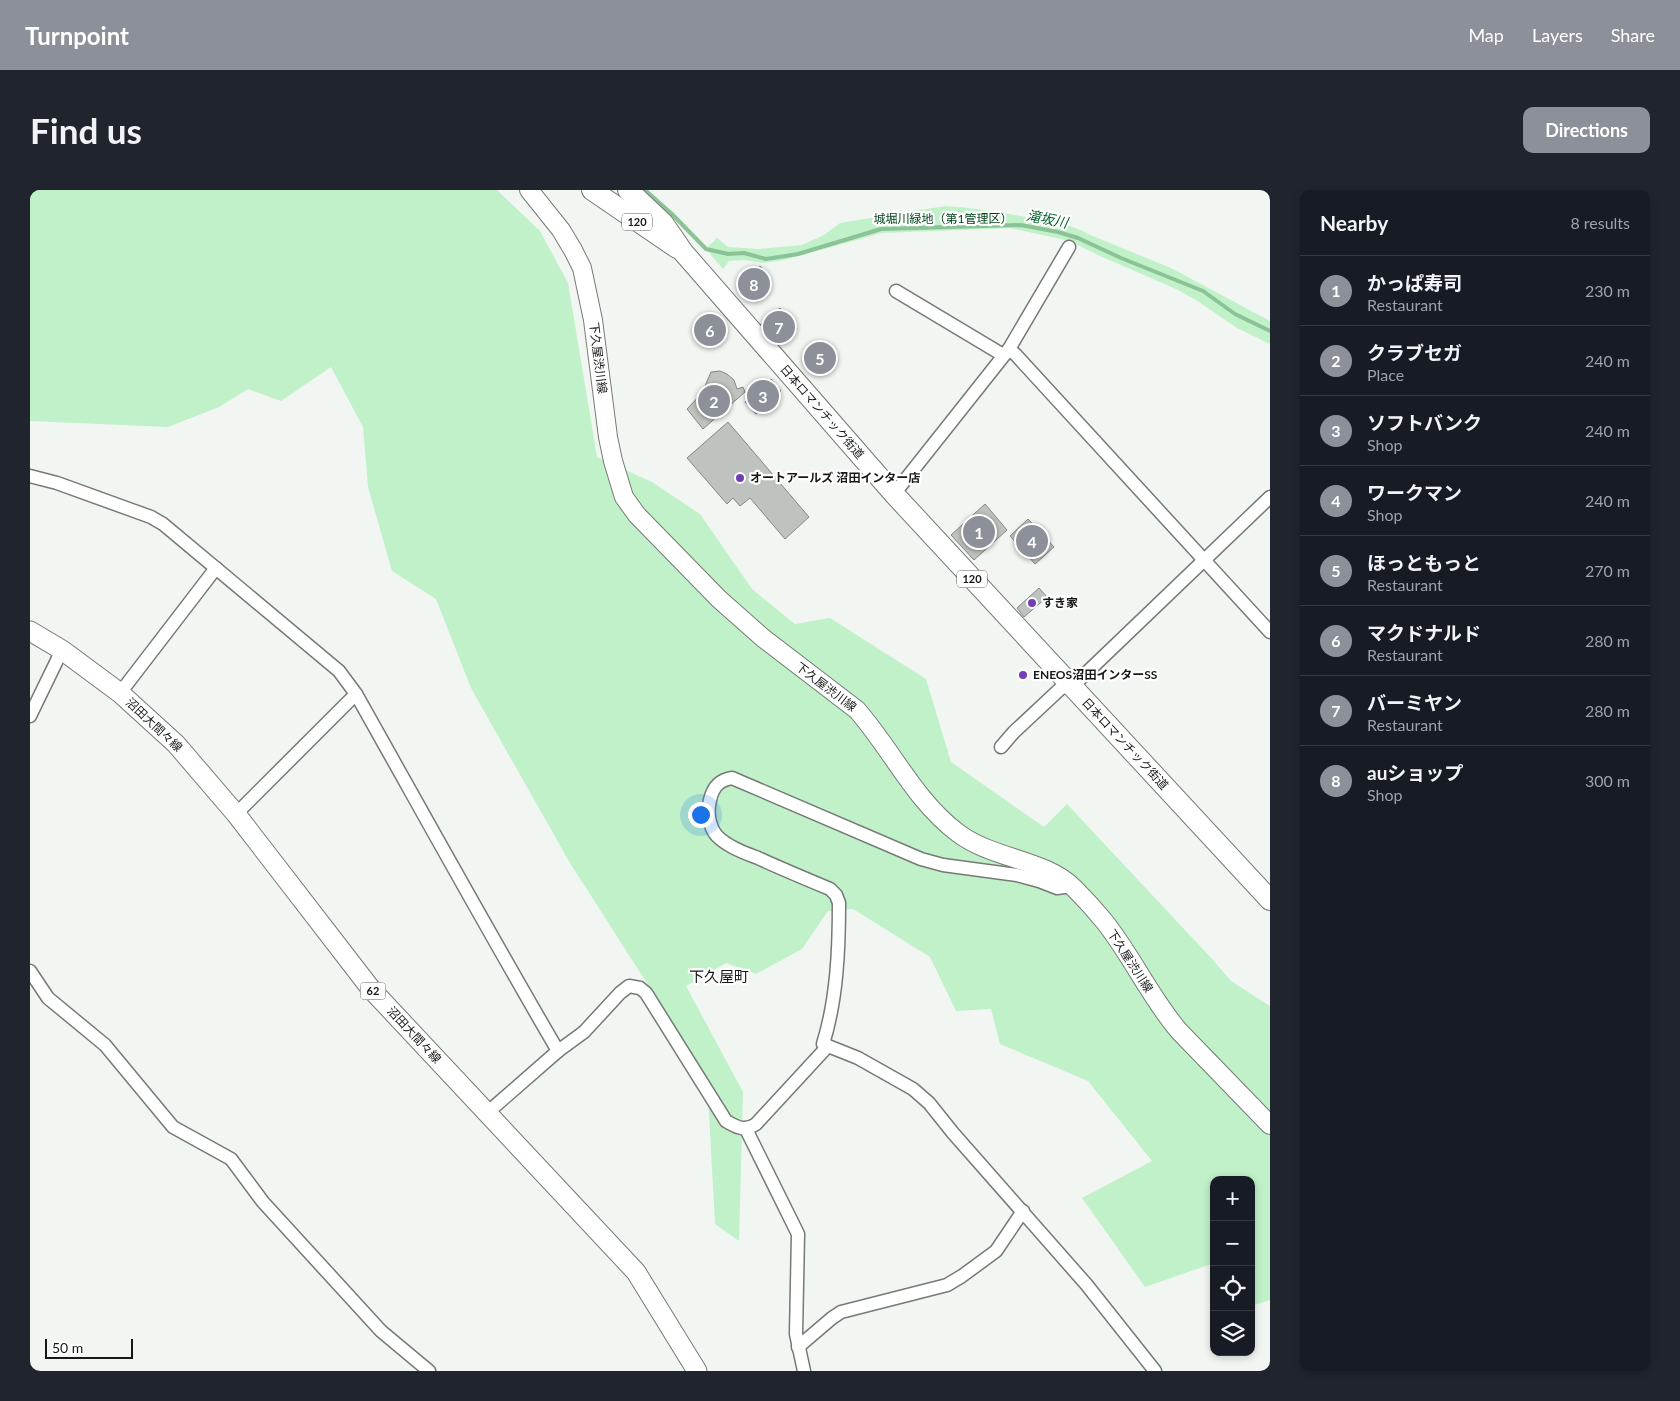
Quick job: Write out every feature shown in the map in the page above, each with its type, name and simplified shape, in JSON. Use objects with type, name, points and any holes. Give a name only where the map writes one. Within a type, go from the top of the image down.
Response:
[{"type":"highway","name":"日本ロマンチック街道","points":[[592,190],[683,252]]},
{"type":"highway","name":"日本ロマンチック街道","points":[[628,190],[663,223],[683,252],[894,494],[1270,900]]},
{"type":"main road","name":"下久屋渋川線","points":[[529,190],[561,230],[582,268],[594,320],[612,461],[624,497],[636,515],[718,599],[763,638],[857,710],[870,724],[932,811],[958,834],[981,848],[1059,876],[1072,886],[1105,922],[1165,1015],[1270,1125]]},
{"type":"main road","name":"沼田大間々線","points":[[30,631],[62,650],[120,694],[176,744],[236,814],[371,988],[636,1272],[697,1371]]},
{"type":"street","points":[[894,494],[1006,352],[1069,247]]},
{"type":"street","points":[[896,291],[1006,352],[1016,355],[1269,629]]},
{"type":"street","points":[[30,476],[57,483],[151,517],[163,524],[339,671],[356,694],[459,876],[488,932],[558,1051]]},
{"type":"street","points":[[1002,747],[1014,732],[1060,689],[1079,680],[1270,497]]},
{"type":"street","points":[[120,694],[216,568]]},
{"type":"street","points":[[30,716],[62,650]]},
{"type":"street","points":[[236,814],[356,694]]},
{"type":"street","points":[[1072,886],[1057,888],[1039,880],[1018,875],[943,865],[921,859],[750,784],[732,778],[724,779],[717,784],[712,792],[709,804],[712,829],[718,838],[734,848],[830,889],[836,895],[839,903],[837,965],[830,1021],[823,1044],[858,1058],[912,1089],[928,1103],[1086,1284],[1155,1371]]},
{"type":"street","points":[[30,971],[48,998],[105,1045],[173,1127],[231,1159],[263,1202],[381,1331],[430,1371]]},
{"type":"street","points":[[486,1113],[558,1051],[584,1032],[620,993],[629,986],[640,988],[646,993],[726,1121],[737,1127],[746,1129],[756,1124],[828,1046]]},
{"type":"street","points":[[746,1129],[798,1234],[796,1334],[804,1371]]},
{"type":"street","points":[[798,1347],[841,1312],[946,1285],[962,1276],[996,1252],[1023,1211]]},
{"type":"green space","points":[[30,190],[497,190],[540,231],[568,283],[597,457],[652,482],[700,514],[752,589],[795,624],[830,618],[926,679],[951,762],[1044,827],[1067,804],[1231,981],[1270,1006],[1270,1300],[1255,1305],[1255,1176],[1210,1176],[1210,1264],[1145,1287],[1082,1198],[1152,1161],[1088,1081],[1000,1044],[991,1009],[956,1011],[930,957],[853,909],[828,911],[802,949],[756,974],[726,963],[686,986],[743,1092],[739,1241],[715,1224],[707,1077],[570,863],[471,688],[436,599],[392,571],[368,487],[363,427],[331,367],[281,401],[248,389],[219,407],[168,427],[30,421]]},
{"type":"green space","name":"城堀川緑地（第1管理区）","points":[[945,206],[1061,223],[1171,268],[1270,321],[1270,344],[1237,328],[1196,300],[1176,289],[1070,241],[1010,228],[882,233],[784,260],[764,263],[743,260],[729,261],[723,269],[706,249],[717,238],[728,247],[759,249],[802,245],[824,235],[840,223]]},
{"type":"building","points":[[760,266],[769,275],[755,291],[760,298],[756,301],[745,286],[746,282]]},
{"type":"building","points":[[780,308],[797,329],[778,345],[760,325]]},
{"type":"building","points":[[714,317],[723,328],[706,342],[697,332]]},
{"type":"building","points":[[818,345],[833,363],[823,372],[807,354]]},
{"type":"building","points":[[720,371],[734,380],[737,389],[743,387],[745,392],[703,429],[687,409],[702,393],[711,372]]},
{"type":"building","points":[[771,379],[781,391],[756,414],[745,402]]},
{"type":"building","name":"オートアールズ 沼田インター店","points":[[728,422],[809,517],[785,539],[750,498],[740,506],[733,498],[727,504],[687,458]]},
{"type":"building","points":[[985,504],[1007,530],[974,560],[951,535]]},
{"type":"building","points":[[1028,519],[1054,547],[1035,564],[1010,536]]},
{"type":"building","name":"すき家","points":[[1039,588],[1047,597],[1024,617],[1017,608]]},
{"type":"waterway","name":"滝坂川","points":[[645,190],[672,214],[706,249],[728,254],[744,253],[766,259],[798,254],[881,229],[1021,225],[1058,232],[1078,238],[1121,258],[1203,291],[1235,314],[1270,331]]},
{"type":"place","name":"auショップ","points":[[754,284]]},
{"type":"place","name":"バーミヤン","points":[[779,327]]},
{"type":"place","name":"マクドナルド","points":[[710,330]]},
{"type":"place","name":"ほっともっと","points":[[820,358]]},
{"type":"place","name":"ソフトバンク","points":[[763,396]]},
{"type":"place","name":"クラブセガ","points":[[714,401]]},
{"type":"place","name":"オートアールズ 沼田インター店","points":[[740,478]]},
{"type":"place","name":"かっぱ寿司","points":[[979,532]]},
{"type":"place","name":"ワークマン","points":[[1032,541]]},
{"type":"place","name":"すき家","points":[[1032,603]]},
{"type":"place","name":"ENEOS沼田インターSS","points":[[1023,675]]},
{"type":"district","name":"下久屋町","points":[[719,977]]}]
